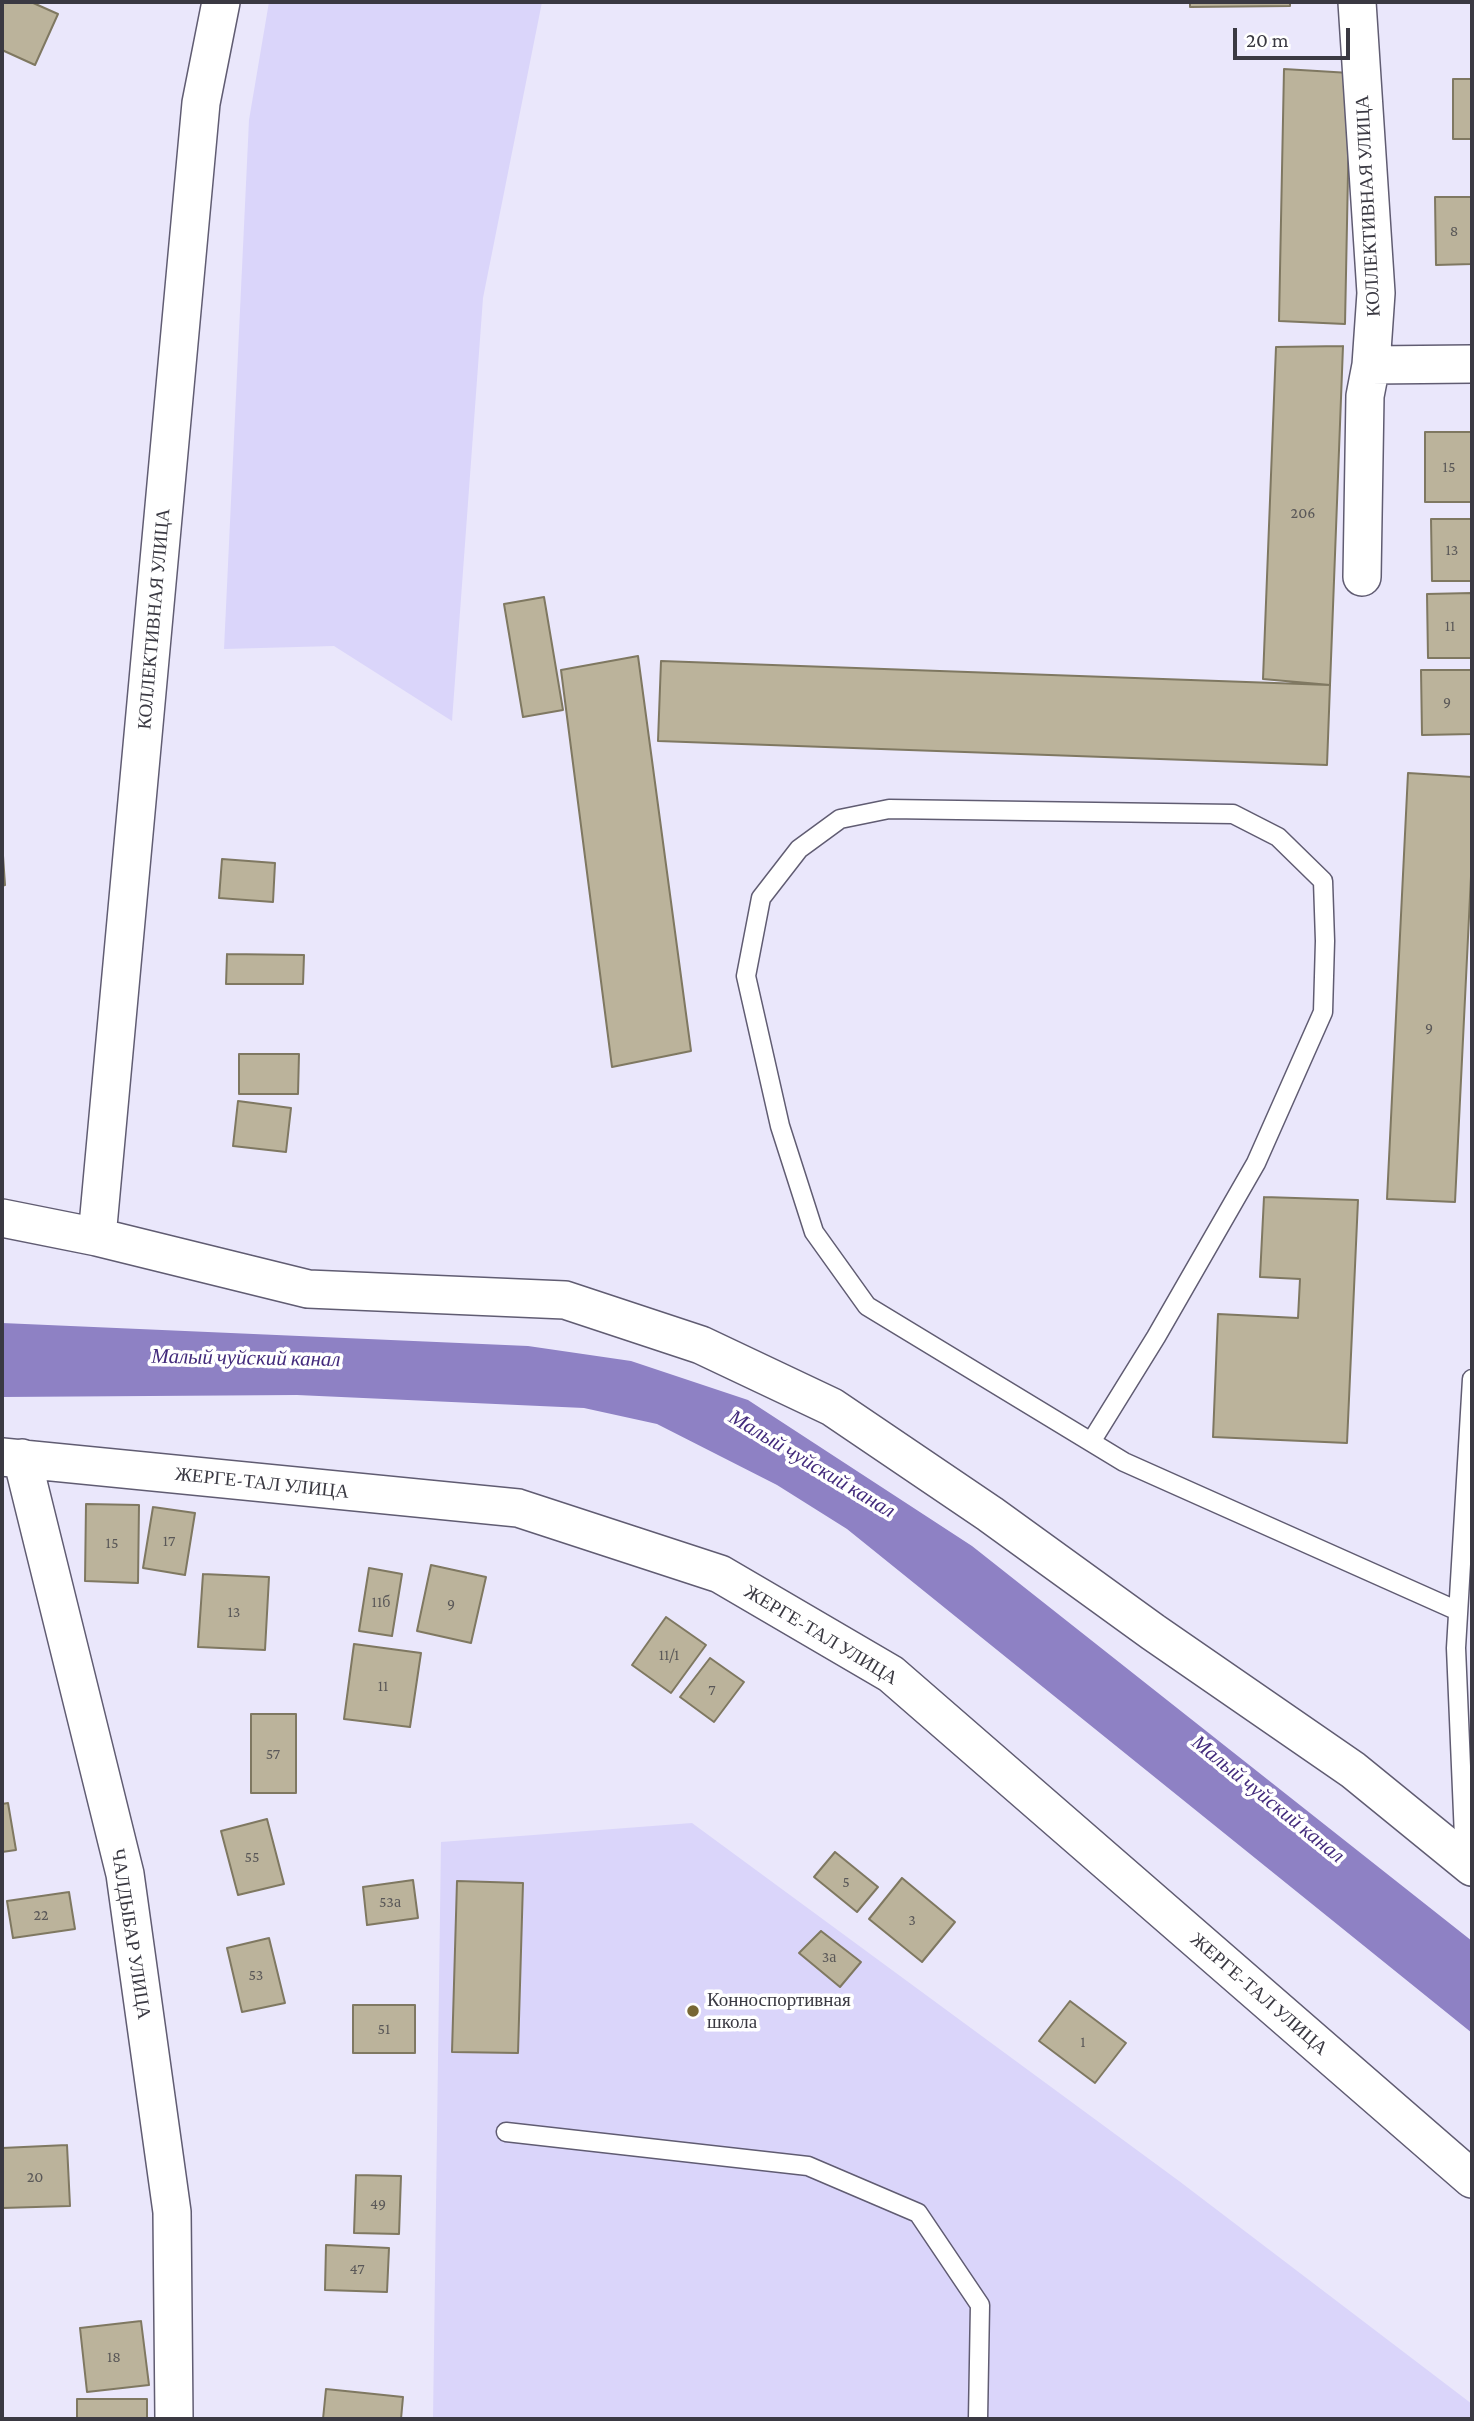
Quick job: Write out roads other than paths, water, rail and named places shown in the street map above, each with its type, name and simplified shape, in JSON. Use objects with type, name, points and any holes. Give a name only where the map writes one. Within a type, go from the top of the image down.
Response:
[{"type":"street","name":"КОЛЛЕКТИВНАЯ УЛИЦА","points":[[97,1237],[201,103],[221,2]]},
{"type":"street","name":"КОЛЛЕКТИВНАЯ УЛИЦА","points":[[1357,2],[1376,293],[1371,365],[1365,396],[1362,577]]},
{"type":"street","points":[[1371,365],[1472,364]]},
{"type":"street","points":[[2,1218],[97,1237],[309,1289],[565,1300],[701,1345],[832,1407],[968,1498],[1153,1632],[1353,1770],[1469,1864]]},
{"type":"street","name":"ЖЕРГЕ-ТАЛ УЛИЦА","points":[[12,1457],[518,1508],[720,1574],[891,1674],[1472,2179]]},
{"type":"street","name":"ЧАЛДЫБАР УЛИЦА","points":[[12,1457],[125,1874],[172,2212],[174,2419]]},
{"type":"lane","points":[[1091,1442],[1256,1163],[1323,1012],[1323,881],[1278,837],[1233,814],[890,809],[840,819],[799,849],[761,898],[746,976],[780,1126],[814,1232],[867,1306],[1091,1442],[1124,1462],[1458,1611]]},
{"type":"lane","points":[[1469,1864],[1456,1648],[1472,1379]]},
{"type":"lane","points":[[506,2132],[808,2166],[918,2213],[980,2305],[978,2419]]},
{"type":"water","name":"Малый чуйский канал","points":[[2,1323],[528,1346],[631,1361],[748,1400],[972,1546],[1472,1941],[1472,2033],[847,1529],[777,1485],[657,1424],[584,1408],[297,1395],[2,1397]]},
{"type":"place","name":"Конноспортивная школа","points":[[693,2011]]}]
